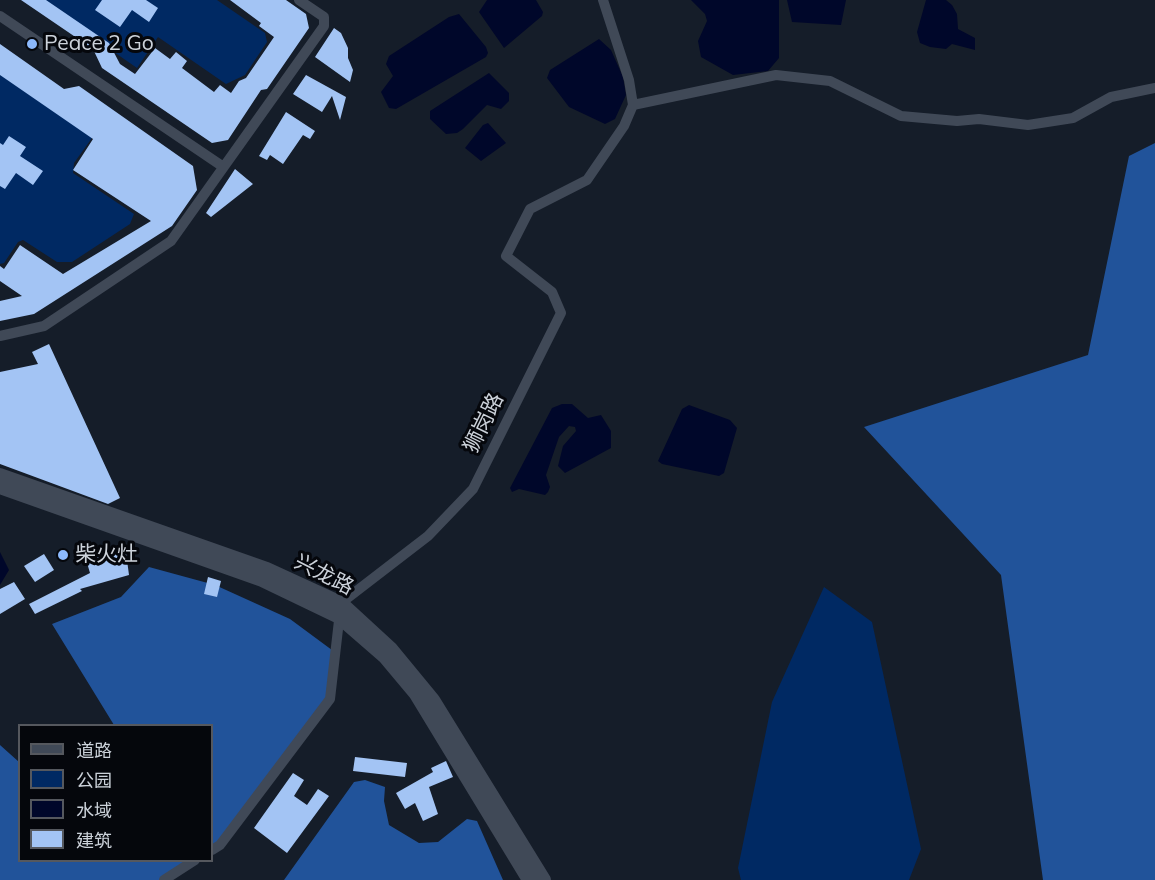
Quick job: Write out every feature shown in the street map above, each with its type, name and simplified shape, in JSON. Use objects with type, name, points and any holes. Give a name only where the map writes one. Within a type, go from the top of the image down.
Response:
[{"type":"main road","name":"兴龙路","points":[[0,475],[267,570],[340,610],[391,649],[433,700],[544,880]]},
{"type":"main road","name":"兴龙路","points":[[0,487],[340,610],[385,657],[416,694],[529,880]]},
{"type":"street","points":[[0,336],[45,326],[171,241],[222,165],[325,22],[324,17],[299,0]]},
{"type":"street","points":[[603,0],[629,80],[633,105],[776,75],[830,81],[901,116],[957,122],[979,119],[1028,125],[1073,118],[1111,97],[1155,88]]},
{"type":"street","points":[[0,16],[222,165]]},
{"type":"street","name":"狮岗路","points":[[340,610],[428,536],[473,489],[561,313],[552,292],[506,256],[530,209],[587,180],[624,126],[633,105]]},
{"type":"street","points":[[213,849],[219,846],[330,699],[340,610]]},
{"type":"street","points":[[164,880],[193,862]]},
{"type":"green space","points":[[39,0],[217,0],[265,33],[267,42],[245,75],[226,84],[158,37],[137,68]]},
{"type":"green space","points":[[0,63],[97,131],[74,163],[73,173],[134,214],[130,224],[72,262],[57,262],[23,240],[18,242],[4,263],[0,264]]},
{"type":"green space","points":[[824,587],[872,622],[921,849],[909,880],[741,880],[738,868],[772,702]]},
{"type":"shaded area","points":[[1155,143],[1155,880],[1043,880],[1001,575],[864,427],[1088,355],[1129,156]]},
{"type":"shaded area","points":[[149,567],[215,585],[290,619],[336,653],[330,699],[213,849],[213,724],[113,724],[52,624],[121,597]]},
{"type":"shaded area","points":[[0,745],[18,761],[18,862],[193,862],[164,880],[0,880]]},
{"type":"shaded area","points":[[365,780],[385,787],[384,801],[389,825],[419,843],[438,842],[467,819],[477,821],[503,880],[284,880],[354,782]]},
{"type":"water","points":[[487,0],[536,0],[543,12],[542,16],[504,48],[479,12]]},
{"type":"water","points":[[691,0],[779,0],[779,58],[768,71],[733,75],[701,57],[698,41],[707,21],[705,14]]},
{"type":"water","points":[[787,0],[846,0],[841,25],[792,22]]},
{"type":"water","points":[[926,0],[946,0],[952,5],[957,14],[958,29],[975,38],[975,50],[952,44],[946,49],[920,43],[917,32]]},
{"type":"water","points":[[459,14],[486,47],[488,53],[486,57],[396,109],[389,108],[381,92],[393,76],[386,64],[389,56],[449,17]]},
{"type":"water","points":[[599,39],[611,50],[623,77],[626,95],[615,119],[605,124],[569,107],[547,78],[550,70]]},
{"type":"water","points":[[489,73],[509,93],[509,101],[501,109],[487,105],[457,133],[446,134],[430,119],[430,111]]},
{"type":"water","points":[[488,123],[506,143],[481,161],[465,148],[483,125]]},
{"type":"water","points":[[562,404],[572,404],[588,418],[601,415],[611,431],[611,448],[565,473],[558,466],[563,446],[576,431],[575,427],[569,426],[559,437],[546,475],[550,487],[548,492],[545,495],[519,489],[512,492],[510,488],[552,408]]},
{"type":"water","points":[[689,405],[730,420],[737,428],[724,473],[719,476],[662,464],[658,461],[682,409]]},
{"type":"water","points":[[0,552],[9,570],[0,585]]},
{"type":"building","points":[[21,0],[46,0],[109,43],[120,64],[135,74],[155,48],[170,59],[176,52],[187,61],[182,68],[214,92],[220,85],[231,93],[239,81],[246,78],[274,37],[259,26],[261,23],[230,0],[286,0],[306,14],[309,28],[267,89],[261,90],[228,140],[212,143],[102,68],[93,49]]},
{"type":"building","points":[[102,0],[146,0],[158,8],[149,22],[132,10],[120,27],[95,10]]},
{"type":"building","points":[[334,28],[341,33],[348,48],[348,58],[353,70],[350,82],[315,57]]},
{"type":"building","points":[[0,44],[64,89],[79,86],[193,166],[197,190],[172,226],[34,314],[0,321],[0,301],[22,296],[0,281],[0,266],[4,269],[20,245],[63,274],[151,221],[73,170],[93,139],[0,75]]},
{"type":"building","points":[[306,75],[346,97],[340,120],[332,96],[322,112],[293,94]]},
{"type":"building","points":[[286,112],[315,131],[310,139],[303,135],[283,164],[270,155],[267,160],[259,156]]},
{"type":"building","points":[[9,136],[26,147],[20,156],[43,171],[33,185],[16,173],[5,189],[0,186],[0,143],[3,145]]},
{"type":"building","points":[[235,169],[253,184],[211,217],[206,213]]},
{"type":"building","points":[[49,344],[120,498],[108,504],[0,464],[0,372],[38,364],[32,352]]},
{"type":"building","points":[[125,545],[129,575],[80,589],[82,591],[35,614],[29,604],[90,573],[85,556]]},
{"type":"building","points":[[44,554],[54,570],[35,582],[24,566]]},
{"type":"building","points":[[208,577],[221,581],[217,597],[204,594]]},
{"type":"building","points":[[14,582],[25,599],[0,614],[0,589]]},
{"type":"building","points":[[355,757],[407,763],[405,777],[353,771]]},
{"type":"building","points":[[446,761],[453,777],[429,787],[438,814],[423,821],[415,803],[405,809],[396,793],[433,772],[431,768]]},
{"type":"building","points":[[293,773],[304,780],[294,796],[307,805],[318,789],[329,796],[287,853],[254,828]]},
{"type":"place","name":"Peace 2 Go","points":[[32,44]]},
{"type":"place","name":"柴火灶","points":[[63,555]]}]
